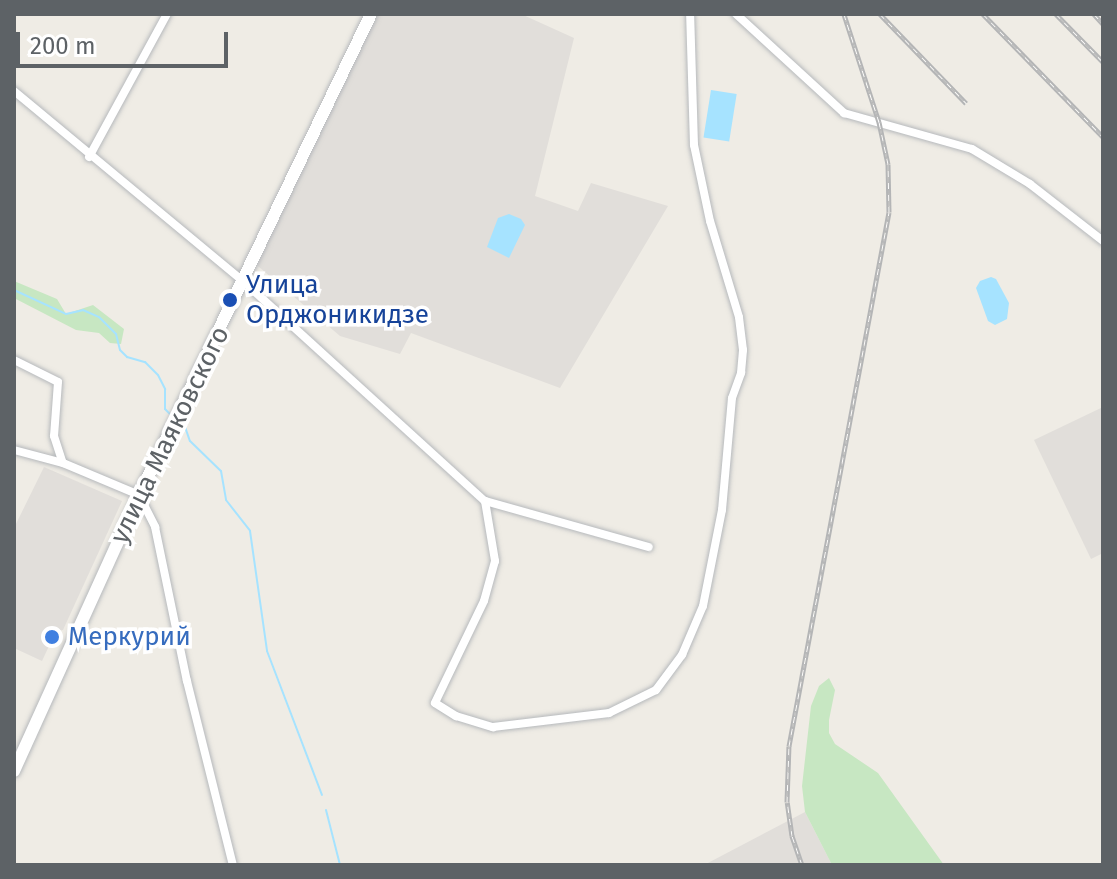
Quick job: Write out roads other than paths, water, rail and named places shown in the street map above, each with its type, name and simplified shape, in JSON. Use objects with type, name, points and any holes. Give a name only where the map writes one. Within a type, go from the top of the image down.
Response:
[{"type":"street","points":[[89,157],[167,14]]},
{"type":"street","name":"улица Маяковского","points":[[14,771],[139,495],[371,14]]},
{"type":"street","points":[[485,501],[495,561],[484,601],[435,703],[456,716],[484,726],[578,720],[609,713],[656,690],[682,655],[703,606],[722,510],[732,398],[743,350],[739,317],[710,221],[694,145],[690,14]]},
{"type":"street","points":[[736,14],[844,113],[972,149],[1030,184],[1103,241]]},
{"type":"street","points":[[14,91],[89,157],[244,282],[485,501],[649,547]]},
{"type":"street","points":[[14,360],[53,378],[59,387],[54,436],[63,463]]},
{"type":"street","points":[[14,450],[63,463],[139,495],[155,527],[187,681],[233,865]]},
{"type":"water","points":[[711,90],[737,94],[729,141],[703,137]]},
{"type":"water","points":[[509,214],[521,219],[525,225],[509,258],[487,247],[498,218]]},
{"type":"water","points":[[991,277],[996,279],[1009,303],[1007,319],[995,325],[988,321],[976,288],[980,281]]},
{"type":"waterway","points":[[14,290],[66,314],[83,310],[99,317],[116,334],[120,350],[127,357],[145,362],[158,375],[165,389],[165,409],[170,414]]},
{"type":"waterway","points":[[183,421],[190,441],[221,471],[226,500],[250,531],[267,651],[322,795]]},
{"type":"waterway","points":[[326,810],[340,865]]},
{"type":"railway","points":[[802,865],[792,836],[787,802],[789,746],[889,212],[888,164],[879,122],[844,14]]},
{"type":"railway","points":[[880,14],[966,103]]},
{"type":"railway","points":[[983,14],[1103,137]]},
{"type":"railway","points":[[1056,14],[1103,62]]},
{"type":"railway","points":[[1094,14],[1103,24]]},
{"type":"place","name":"Улица Орджоникидзе","points":[[230,300]]},
{"type":"place","name":"Меркурий","points":[[52,637]]}]
